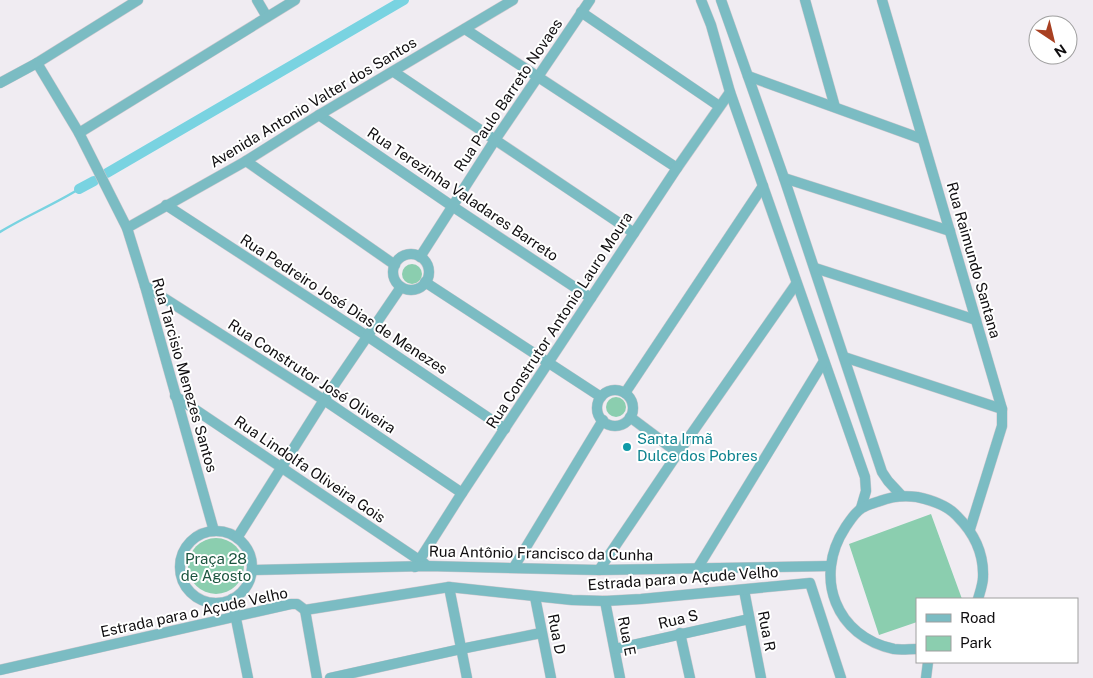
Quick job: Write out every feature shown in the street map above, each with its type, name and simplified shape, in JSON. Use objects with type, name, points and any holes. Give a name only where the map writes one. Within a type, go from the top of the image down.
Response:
[{"type":"street","points":[[0,84],[138,0]]},
{"type":"street","points":[[257,0],[267,17]]},
{"type":"street","points":[[79,133],[295,0]]},
{"type":"street","name":"Avenida Antonio Valter dos Santos","points":[[127,228],[246,161],[319,115],[513,0]]},
{"type":"street","name":"Rua Paulo Barreto Novaes","points":[[420,257],[495,140],[590,0]]},
{"type":"street","points":[[701,0],[711,25],[730,92],[796,284],[865,477],[866,491],[861,508],[836,542],[830,566],[830,581],[836,605],[851,626],[871,641],[895,649],[916,649]]},
{"type":"street","points":[[721,0],[784,178],[882,472],[901,495]]},
{"type":"street","points":[[805,0],[835,107]]},
{"type":"street","name":"Rua Raimundo Santana","points":[[882,0],[1002,409],[1002,426],[970,529]]},
{"type":"street","points":[[581,12],[719,106]]},
{"type":"street","points":[[465,29],[677,168]]},
{"type":"street","name":"Rua Tarcisio Menezes Santos","points":[[37,63],[79,133],[127,228],[214,531]]},
{"type":"street","points":[[394,72],[634,233]]},
{"type":"street","points":[[748,76],[922,140]]},
{"type":"street","name":"Rua Construtor Antonio Lauro Moura","points":[[421,565],[462,493],[677,168],[730,92]]},
{"type":"street","name":"Rua Terezinha Valadares Barreto","points":[[319,115],[591,298]]},
{"type":"street","points":[[246,161],[395,264]]},
{"type":"street","points":[[784,178],[950,231]]},
{"type":"street","points":[[625,393],[763,186]]},
{"type":"street","name":"Rua Pedreiro José Dias de Menezes","points":[[166,205],[367,336],[505,429]]},
{"type":"street","points":[[416,255],[420,257],[427,266],[428,277],[425,282],[416,289],[401,287],[394,279],[393,269],[395,264],[401,257],[416,255]]},
{"type":"street","points":[[814,268],[976,320]]},
{"type":"street","points":[[425,282],[601,397]]},
{"type":"street","points":[[599,570],[796,284]]},
{"type":"street","name":"Rua Construtor José Oliveira","points":[[145,286],[324,400],[462,493]]},
{"type":"street","points":[[237,538],[324,400],[401,287]]},
{"type":"street","points":[[844,357],[1002,409]]},
{"type":"street","points":[[697,568],[824,361]]},
{"type":"street","points":[[620,390],[625,393],[632,401],[632,412],[627,421],[612,425],[603,420],[597,407],[601,397],[610,391],[620,390]]},
{"type":"street","name":"Rua Lindolfa Oliveira Gois","points":[[175,396],[421,565]]},
{"type":"street","points":[[630,417],[678,453]]},
{"type":"street","points":[[514,567],[603,420]]},
{"type":"street","points":[[861,508],[901,495],[930,500],[952,511],[970,529],[981,552],[983,577],[978,598]]},
{"type":"street","points":[[214,531],[226,533],[237,538],[246,547],[251,558],[252,570],[246,587],[240,594],[221,603],[209,603],[198,599],[189,592],[181,576],[181,559],[185,548],[198,537],[214,531]]},
{"type":"street","name":"Rua Antônio Francisco da Cunha","points":[[252,570],[421,565],[599,570],[830,566]]},
{"type":"street","name":"Estrada para o Açude Velho","points":[[0,670],[291,604],[298,604],[305,610],[449,587],[572,600],[604,600],[744,590],[810,583],[841,678]]},
{"type":"street","points":[[449,587],[467,678]]},
{"type":"street","name":"Rua R","points":[[744,590],[761,678]]},
{"type":"street","name":"Rua D","points":[[535,596],[550,678]]},
{"type":"street","points":[[232,599],[248,678]]},
{"type":"street","name":"Rua E","points":[[604,600],[620,678]]},
{"type":"street","points":[[305,610],[318,678]]},
{"type":"street","name":"Rua S","points":[[615,649],[749,619]]},
{"type":"street","points":[[330,678],[541,633]]},
{"type":"street","points":[[680,634],[690,678]]},
{"type":"street","points":[[926,678],[928,663]]},
{"type":"green space","points":[[412,264],[419,267],[422,274],[419,281],[412,284],[405,281],[402,274],[405,267]]},
{"type":"green space","points":[[616,397],[623,400],[626,407],[623,414],[616,417],[609,414],[606,407],[609,400]]},
{"type":"green space","points":[[931,514],[962,598],[916,598],[916,622],[879,635],[849,544]]},
{"type":"green space","name":"Praça 28 de Agosto","points":[[210,538],[222,538],[236,546],[244,560],[242,577],[236,586],[222,594],[210,594],[200,589],[193,582],[188,572],[188,560],[193,550],[200,543]]},
{"type":"waterway","points":[[107,173],[404,0]]},
{"type":"waterway","points":[[79,189],[94,181]]},
{"type":"waterway","points":[[0,232],[79,189]]},
{"type":"place","name":"Santa Irmã Dulce dos Pobres","points":[[627,447]]}]
